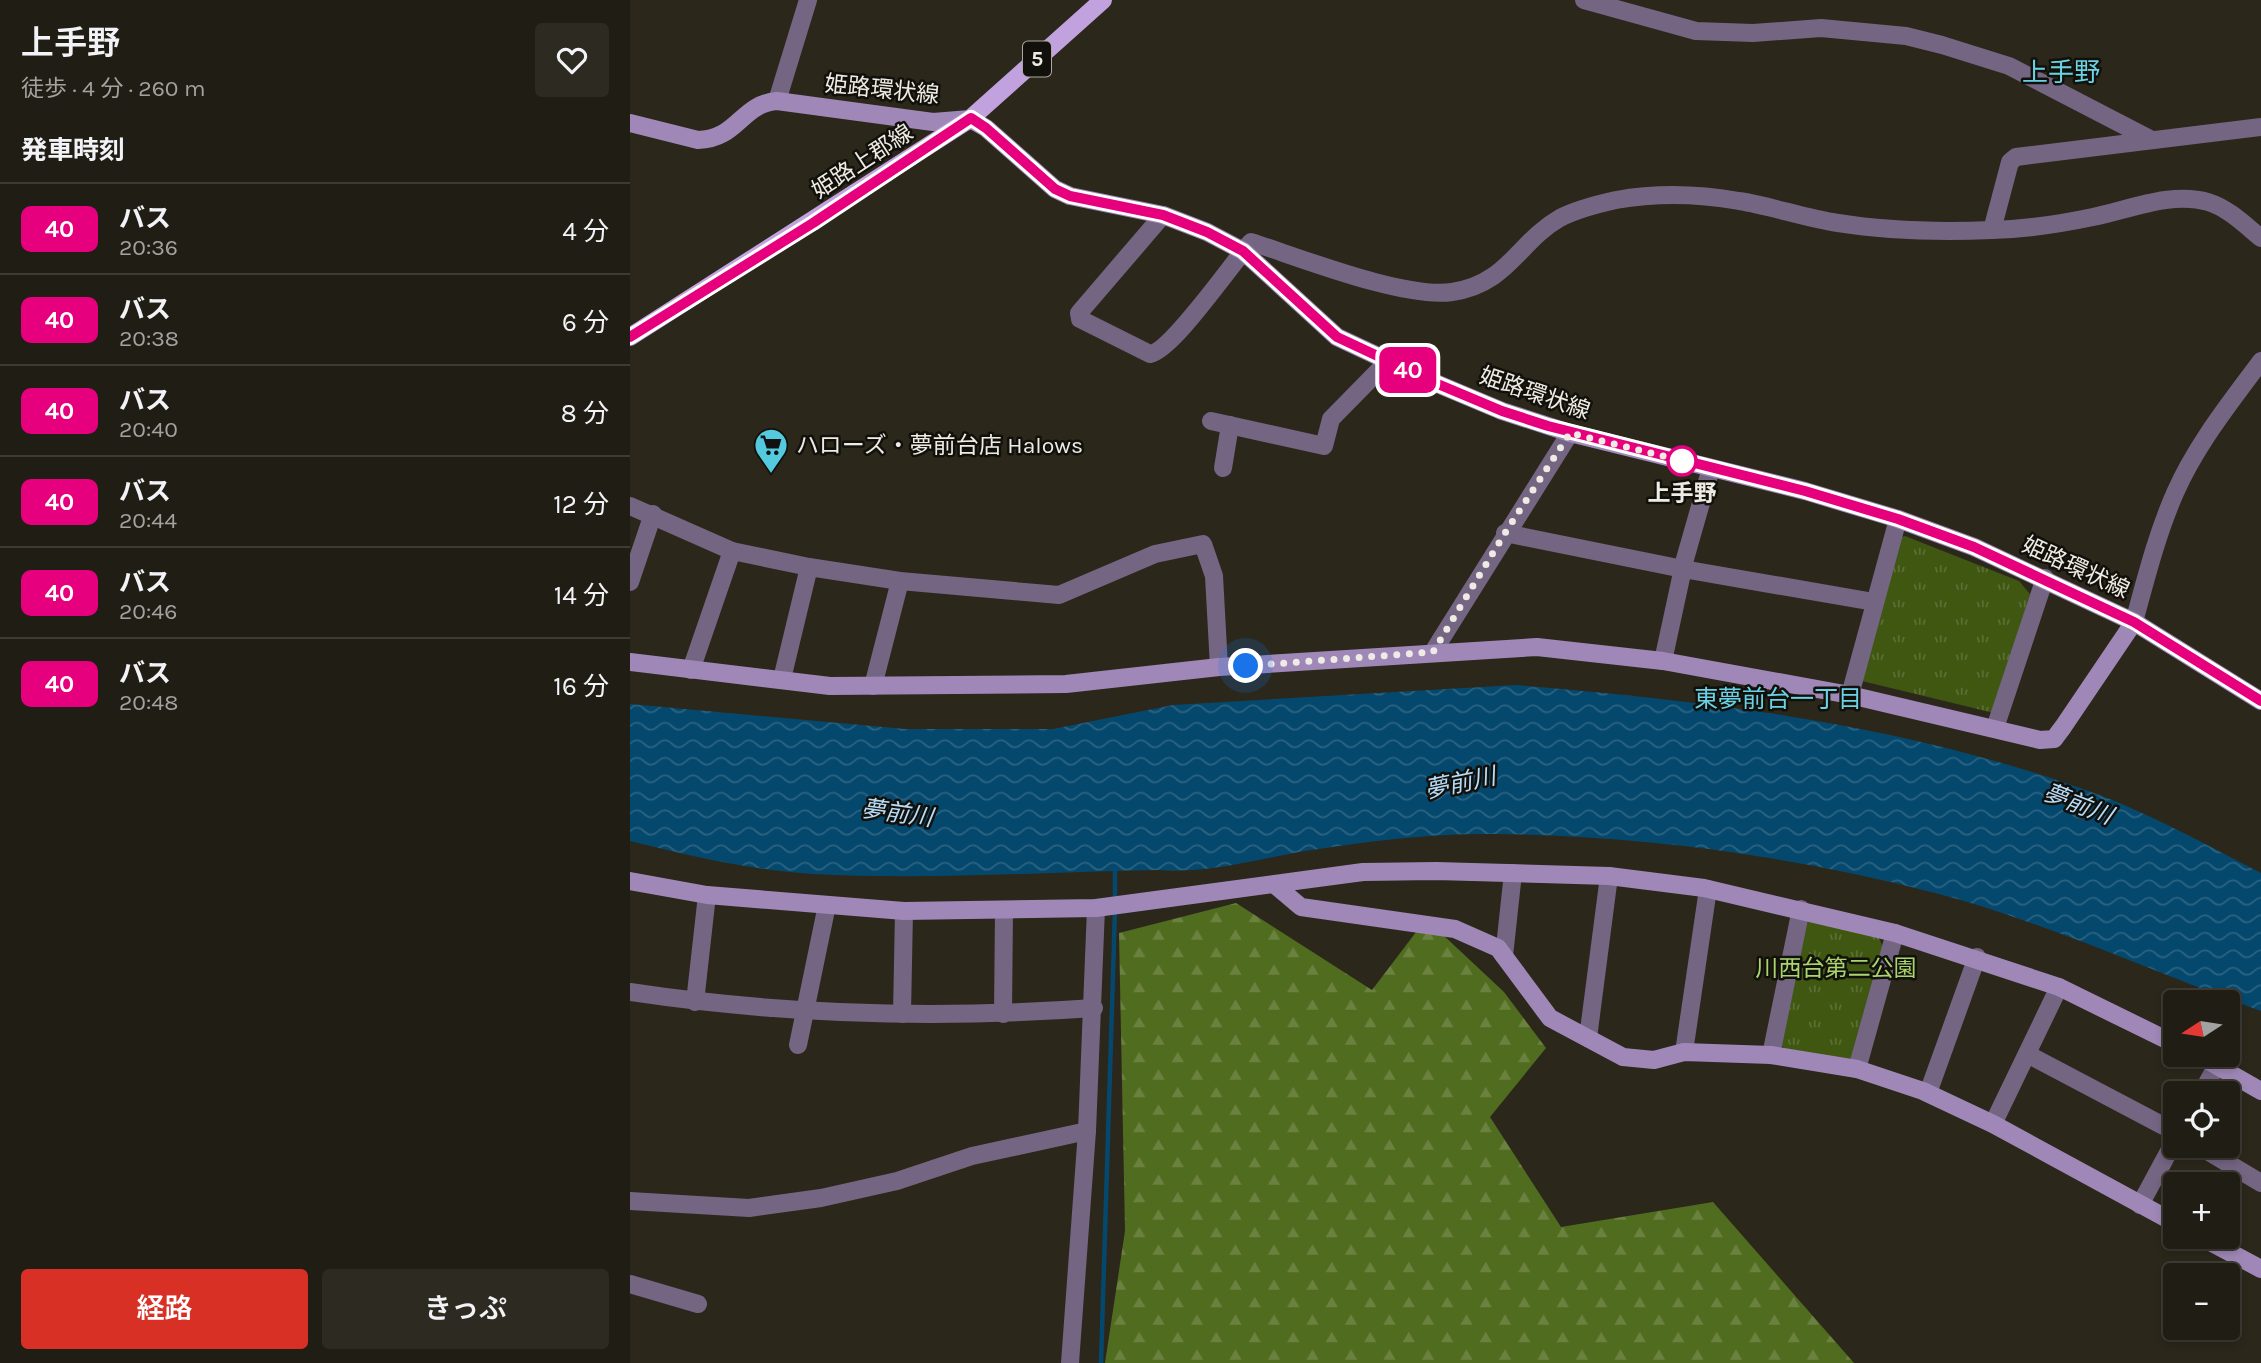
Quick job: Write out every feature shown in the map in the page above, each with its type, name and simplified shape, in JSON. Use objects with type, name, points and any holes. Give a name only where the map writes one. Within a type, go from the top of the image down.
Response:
[{"type":"main road","name":"姫路上郡線","points":[[630,337],[813,223],[971,118],[1103,0]]},
{"type":"street","points":[[630,122],[698,140],[709,140],[727,134],[758,104],[777,101],[808,0]]},
{"type":"street","points":[[1584,0],[1707,33],[1821,28],[1906,37],[1942,45],[2009,66],[2150,139]]},
{"type":"street","name":"姫路環状線","points":[[777,101],[933,122],[971,118],[1055,189],[1070,196],[1163,215],[1207,232],[1243,251],[1337,337],[1388,361],[1502,411],[1570,433],[1805,491],[1898,519],[2045,578],[2134,622],[2261,701]]},
{"type":"street","points":[[1992,230],[2010,162],[2016,157],[2261,127]]},
{"type":"street","points":[[1163,215],[1079,313],[1080,319],[1150,354],[1158,353],[1251,242],[1386,284],[1426,292],[1452,292],[1497,275],[1560,218],[1617,200],[1703,196],[1861,226],[1992,230],[2045,225],[2191,199],[2210,202],[2228,212],[2261,238]]},
{"type":"street","points":[[1211,421],[1324,446],[1331,419],[1388,361]]},
{"type":"street","points":[[630,662],[830,685],[1066,684],[1219,667],[1537,647],[1663,661],[1850,695],[2040,740],[2054,739],[2134,622],[2152,555],[2176,491],[2208,434],[2261,361]]},
{"type":"street","points":[[1223,468],[1230,425]]},
{"type":"street","points":[[1433,652],[1570,433]]},
{"type":"street","points":[[1663,661],[1683,569],[1711,468]]},
{"type":"street","points":[[630,506],[732,551],[808,567],[900,582],[1059,595],[1154,554],[1203,544],[1214,576],[1219,667]]},
{"type":"street","points":[[630,582],[653,514]]},
{"type":"street","points":[[1850,695],[1898,519]]},
{"type":"street","points":[[1505,533],[1683,569],[1874,602]]},
{"type":"street","points":[[691,670],[732,551]]},
{"type":"street","points":[[782,679],[808,567]]},
{"type":"street","points":[[1996,728],[2045,578]]},
{"type":"street","points":[[873,686],[900,582]]},
{"type":"street","points":[[630,881],[707,895],[904,911],[1096,908],[1363,873],[1609,876],[1709,889],[1895,933],[1977,957],[2059,987],[2163,1038]]},
{"type":"street","points":[[1504,956],[1513,873]]},
{"type":"street","points":[[1588,1038],[1609,876]]},
{"type":"street","points":[[1275,885],[1301,907],[1455,929],[1498,948],[1550,1018],[1623,1057],[1654,1060],[1684,1052],[1771,1055],[1857,1069],[1928,1093],[1993,1124],[2163,1217]]},
{"type":"street","points":[[1684,1052],[1709,889]]},
{"type":"street","points":[[695,1002],[707,895]]},
{"type":"street","points":[[799,1045],[827,905]]},
{"type":"street","points":[[1070,1363],[1087,1131],[1096,908]]},
{"type":"street","points":[[1771,1055],[1801,909]]},
{"type":"street","points":[[1003,1014],[1004,910]]},
{"type":"street","points":[[902,1014],[904,911]]},
{"type":"street","points":[[1857,1069],[1895,933]]},
{"type":"street","points":[[1928,1093],[1977,957]]},
{"type":"street","points":[[1993,1124],[2059,987]]},
{"type":"street","points":[[630,992],[695,1002],[902,1014],[1003,1014],[1094,1007]]},
{"type":"street","points":[[2027,1054],[2163,1126]]},
{"type":"street","points":[[2222,1068],[2261,1091]]},
{"type":"street","points":[[630,1201],[768,1207],[897,1181],[972,1156],[1087,1131]]},
{"type":"street","points":[[2140,1205],[2165,1158]]},
{"type":"street","points":[[2219,1158],[2261,1183]]},
{"type":"street","points":[[2224,1249],[2261,1269]]},
{"type":"street","points":[[630,1284],[668,1306],[698,1304]]},
{"type":"green space","points":[[1905,536],[2019,581],[2030,594],[1994,713],[1862,681],[1897,539]]},
{"type":"green space","points":[[1236,903],[1372,990],[1426,919],[1504,992],[1546,1048],[1490,1117],[1561,1227],[1713,1202],[1854,1363],[1105,1363],[1125,1231],[1119,933]]},
{"type":"green space","name":"川西台第二公園","points":[[1812,920],[1878,936],[1883,947],[1854,1056],[1847,1061],[1786,1051],[1780,1044],[1805,924]]},
{"type":"water","name":"夢前川","points":[[1516,685],[1663,699],[1809,720],[1881,733],[2024,769],[2137,810],[2261,873],[2261,1011],[2240,1003],[2240,990],[2206,990],[2018,918],[1935,893],[1827,868],[1663,844],[1552,836],[1449,835],[1352,844],[1196,870],[856,876],[744,866],[630,841],[630,704],[905,729],[1053,729],[1173,705]]},
{"type":"waterway","points":[[1115,867],[1115,900]]},
{"type":"waterway","points":[[1101,1363],[1115,909]]},
{"type":"bus line","name":"40","points":[[630,337],[813,223],[971,118],[1055,189],[1070,196],[1163,215],[1207,232],[1243,251],[1337,337],[1433,382],[1502,411],[1570,433],[1805,491],[1898,519],[1974,547],[2134,622],[2261,701]]},
{"type":"place","name":"上手野","points":[[1682,461]]},
{"type":"place","name":"ハローズ・夢前台店 Halows","points":[[771,475]]},
{"type":"district","name":"上手野","points":[[2061,72]]},
{"type":"district","name":"東夢前台一丁目","points":[[1778,699]]},
{"type":"route","points":[[1246,666],[1433,652],[1570,433],[1687,462],[1682,461]]}]
